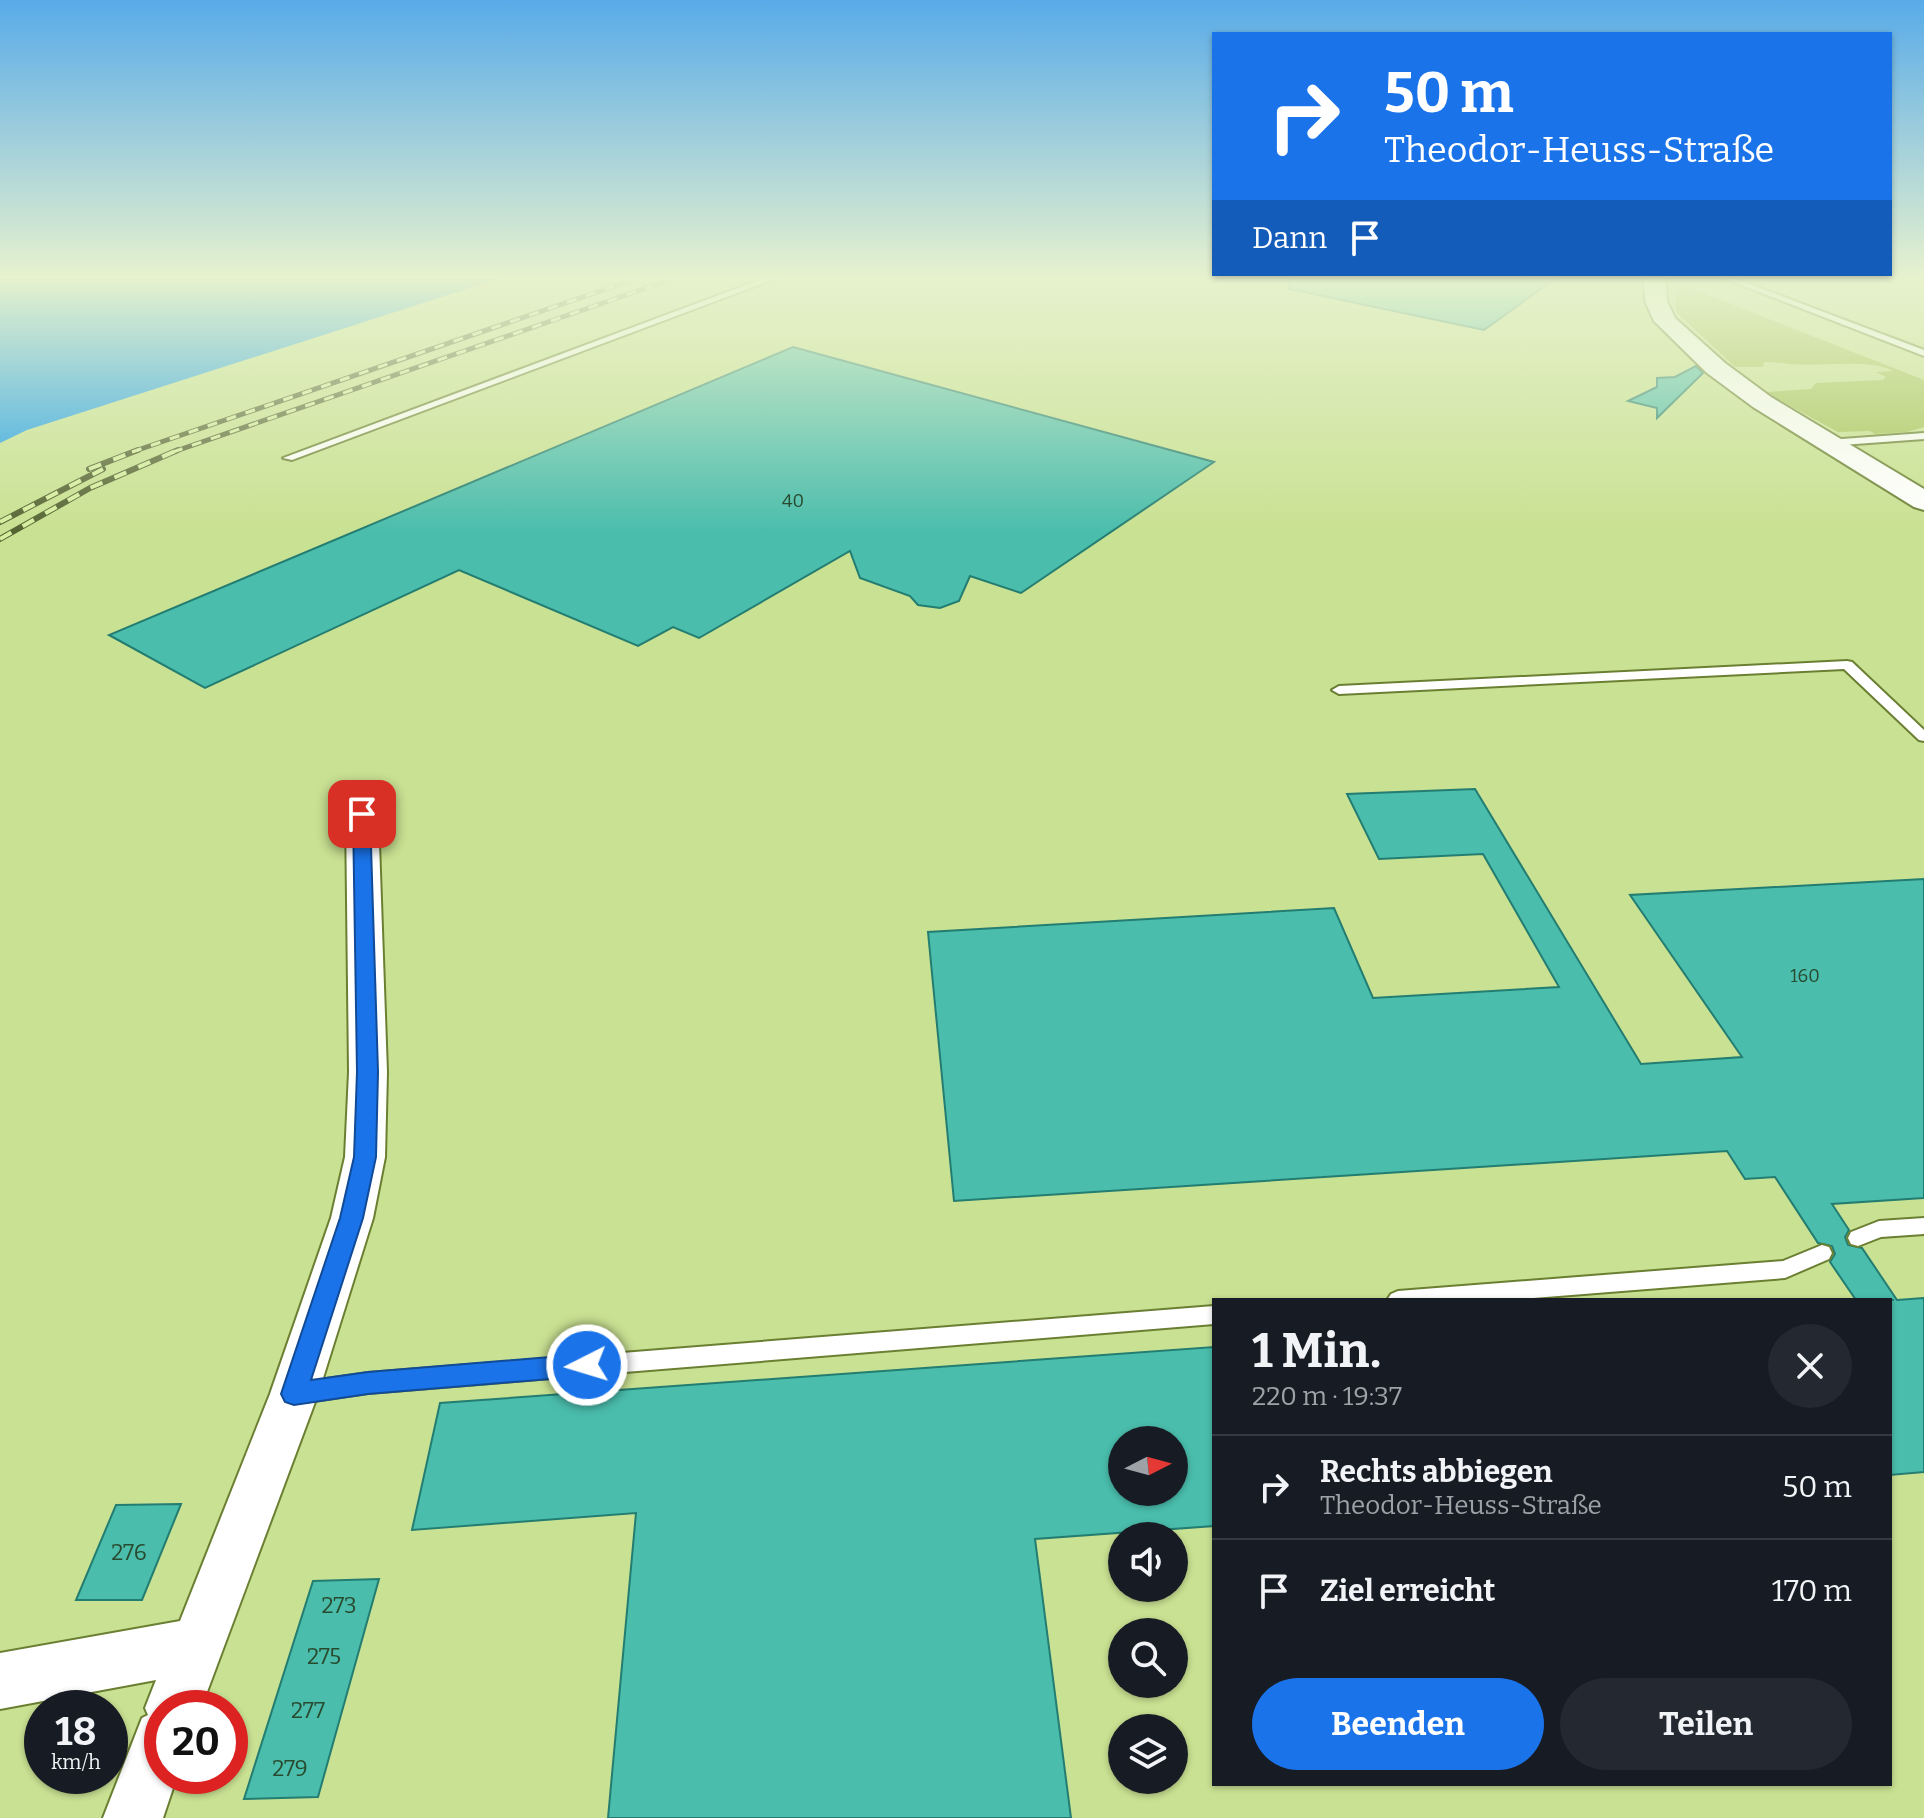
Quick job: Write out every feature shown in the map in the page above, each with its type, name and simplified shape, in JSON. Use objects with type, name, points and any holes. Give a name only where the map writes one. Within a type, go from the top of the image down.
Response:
[{"type":"main road","points":[[1712,363],[1762,402],[1924,501]]},
{"type":"street","points":[[180,1690],[294,1394],[352,1218],[365,1157],[368,1072],[362,814]]},
{"type":"street","points":[[0,1681],[196,1645]]},
{"type":"street","points":[[133,1818],[144,1788]]},
{"type":"lane","points":[[288,458],[544,363]]},
{"type":"lane","points":[[1828,443],[1924,436]]},
{"type":"lane","points":[[1339,690],[1847,665],[1924,737]]},
{"type":"lane","points":[[1858,1238],[1879,1229],[1924,1226]]},
{"type":"lane","points":[[1423,1298],[1785,1269],[1822,1253]]},
{"type":"lane","points":[[294,1394],[368,1383],[1212,1315]]},
{"type":"green space","points":[[1731,363],[1764,363],[1763,367],[1735,367]]},
{"type":"green space","points":[[1774,363],[1880,363],[1924,380],[1924,427],[1907,432],[1875,434],[1870,431],[1838,432],[1767,392],[1811,389],[1816,383],[1883,380],[1886,377],[1876,372],[1893,371],[1858,364]]},
{"type":"water","points":[[0,363],[236,363],[27,430],[0,443]]},
{"type":"building","points":[[755,363],[851,363],[1214,462],[1021,593],[970,576],[959,601],[940,608],[918,605],[910,596],[860,578],[850,551],[699,638],[673,627],[638,646],[459,570],[205,688],[109,635]]},
{"type":"building","points":[[1696,366],[1703,373],[1657,418],[1657,408],[1628,401],[1657,387],[1657,378],[1675,377]]},
{"type":"building","points":[[1475,789],[1641,1064],[1742,1057],[1630,895],[1924,879],[1924,1198],[1832,1204],[1849,1230],[1845,1237],[1848,1245],[1862,1248],[1897,1300],[1924,1298],[1924,1472],[1892,1475],[1892,1298],[1855,1298],[1830,1262],[1835,1254],[1832,1246],[1818,1243],[1775,1177],[1745,1179],[1727,1151],[954,1201],[928,932],[1334,908],[1373,998],[1559,987],[1483,854],[1379,859],[1347,794]]},
{"type":"building","points":[[1212,1347],[1212,1526],[1188,1528],[1188,1522],[1108,1522],[1108,1534],[1035,1539],[1071,1818],[608,1818],[636,1513],[412,1530],[440,1403]]},
{"type":"building","points":[[181,1504],[142,1600],[76,1600],[116,1505]]},
{"type":"building","points":[[379,1579],[318,1797],[244,1799],[248,1794],[313,1581]]},
{"type":"railway","points":[[132,452],[391,363]]},
{"type":"railway","points":[[175,451],[430,363]]},
{"type":"railway","points":[[89,469],[138,450]]},
{"type":"railway","points":[[0,539],[90,488],[175,451]]},
{"type":"railway","points":[[0,522],[103,469]]},
{"type":"route","points":[[362,814],[368,1072],[365,1157],[352,1218],[294,1394],[368,1383],[587,1365]]}]
